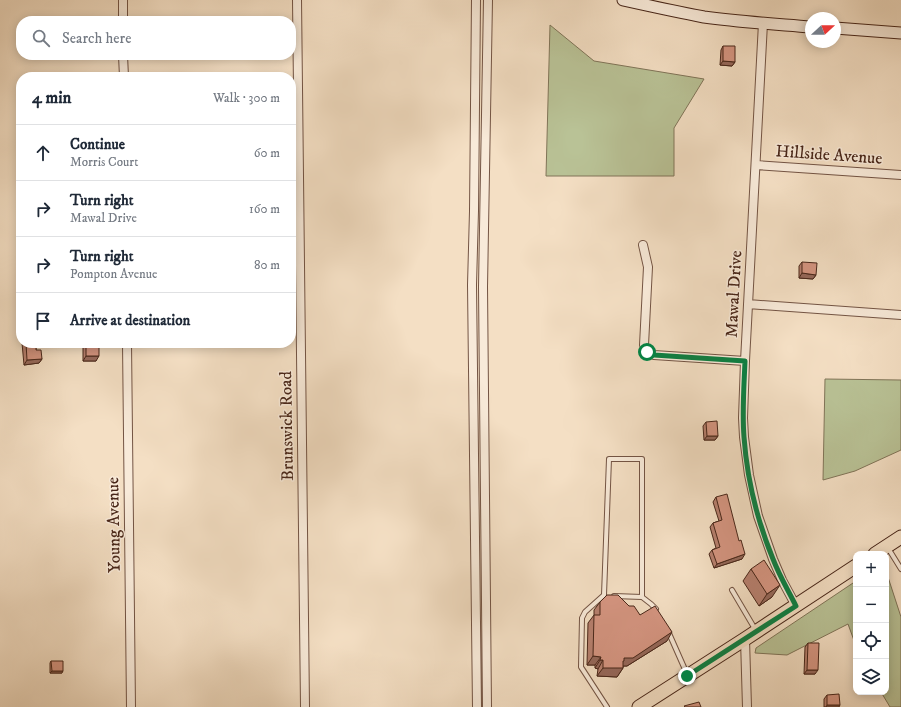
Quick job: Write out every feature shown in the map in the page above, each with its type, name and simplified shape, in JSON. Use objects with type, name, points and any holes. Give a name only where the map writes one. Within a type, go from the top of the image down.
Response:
[{"type":"main road","points":[[623,0],[706,17],[805,26]]},
{"type":"main road","points":[[841,28],[901,33]]},
{"type":"main road","points":[[879,551],[901,537]]},
{"type":"main road","points":[[639,707],[853,568]]},
{"type":"street","points":[[123,0],[123,16]]},
{"type":"street","name":"Brunswick Road","points":[[297,0],[305,707]]},
{"type":"street","points":[[476,0],[476,119],[472,286],[477,707]]},
{"type":"street","points":[[488,0],[483,254],[488,707]]},
{"type":"street","name":"Mawal Drive","points":[[764,23],[745,361],[743,418],[744,437],[752,494],[758,516],[773,559],[796,606]]},
{"type":"street","points":[[124,60],[124,72]]},
{"type":"street","points":[[476,119],[486,119]]},
{"type":"street","name":"Hillside Avenue","points":[[756,165],[901,175]]},
{"type":"street","points":[[643,245],[648,267],[644,345],[647,352],[654,355],[745,361]]},
{"type":"street","points":[[473,254],[483,254]]},
{"type":"street","points":[[748,304],[901,315]]},
{"type":"street","name":"Young Avenue","points":[[127,348],[131,707]]},
{"type":"street","points":[[474,393],[484,393]]},
{"type":"street","points":[[475,526],[485,525]]},
{"type":"street","points":[[745,639],[747,707]]},
{"type":"street","points":[[476,665],[487,665]]},
{"type":"lane","points":[[607,707],[581,666],[582,618],[585,612],[604,595],[609,459],[642,459],[642,598]]},
{"type":"lane","points":[[886,546],[901,569]]},
{"type":"lane","points":[[732,590],[756,631]]},
{"type":"lane","points":[[604,595],[642,598],[652,604],[659,613]]},
{"type":"lane","points":[[666,627],[687,676]]},
{"type":"green space","points":[[550,25],[594,61],[704,79],[674,128],[674,176],[546,176]]},
{"type":"green space","points":[[825,379],[901,380],[901,450],[855,471],[823,480]]},
{"type":"green space","points":[[889,580],[901,617],[901,707],[890,707],[883,695],[889,695]]},
{"type":"green space","points":[[853,583],[853,638],[848,624],[787,655],[755,653],[756,648]]},
{"type":"building","points":[[723,46],[735,46],[735,62],[723,61]]},
{"type":"building","points":[[802,262],[817,263],[816,275],[802,273]]},
{"type":"building","points":[[26,348],[36,348],[36,350],[41,350],[42,359],[27,360]]},
{"type":"building","points":[[86,348],[99,348],[99,356],[86,356]]},
{"type":"building","points":[[717,421],[718,436],[707,436],[706,422]]},
{"type":"building","points":[[727,494],[739,541],[741,540],[745,554],[717,564],[712,550],[720,547],[713,523],[722,520],[716,497]]},
{"type":"building","points":[[764,560],[780,585],[767,594],[751,569]]},
{"type":"building","points":[[607,595],[618,595],[629,606],[634,606],[640,615],[655,606],[672,632],[633,658],[624,658],[623,668],[603,668],[603,660],[600,660],[601,657],[593,656],[594,615],[600,615],[600,602]]},
{"type":"building","points":[[808,643],[819,643],[818,670],[807,670]]},
{"type":"building","points":[[51,661],[63,661],[63,671],[52,671]]},
{"type":"building","points":[[839,694],[840,705],[827,705],[827,695]]},
{"type":"building","points":[[699,702],[701,707],[684,706]]},
{"type":"route","points":[[647,352],[654,355],[745,361],[743,418],[746,456],[752,494],[773,559],[796,606],[687,676]]}]
